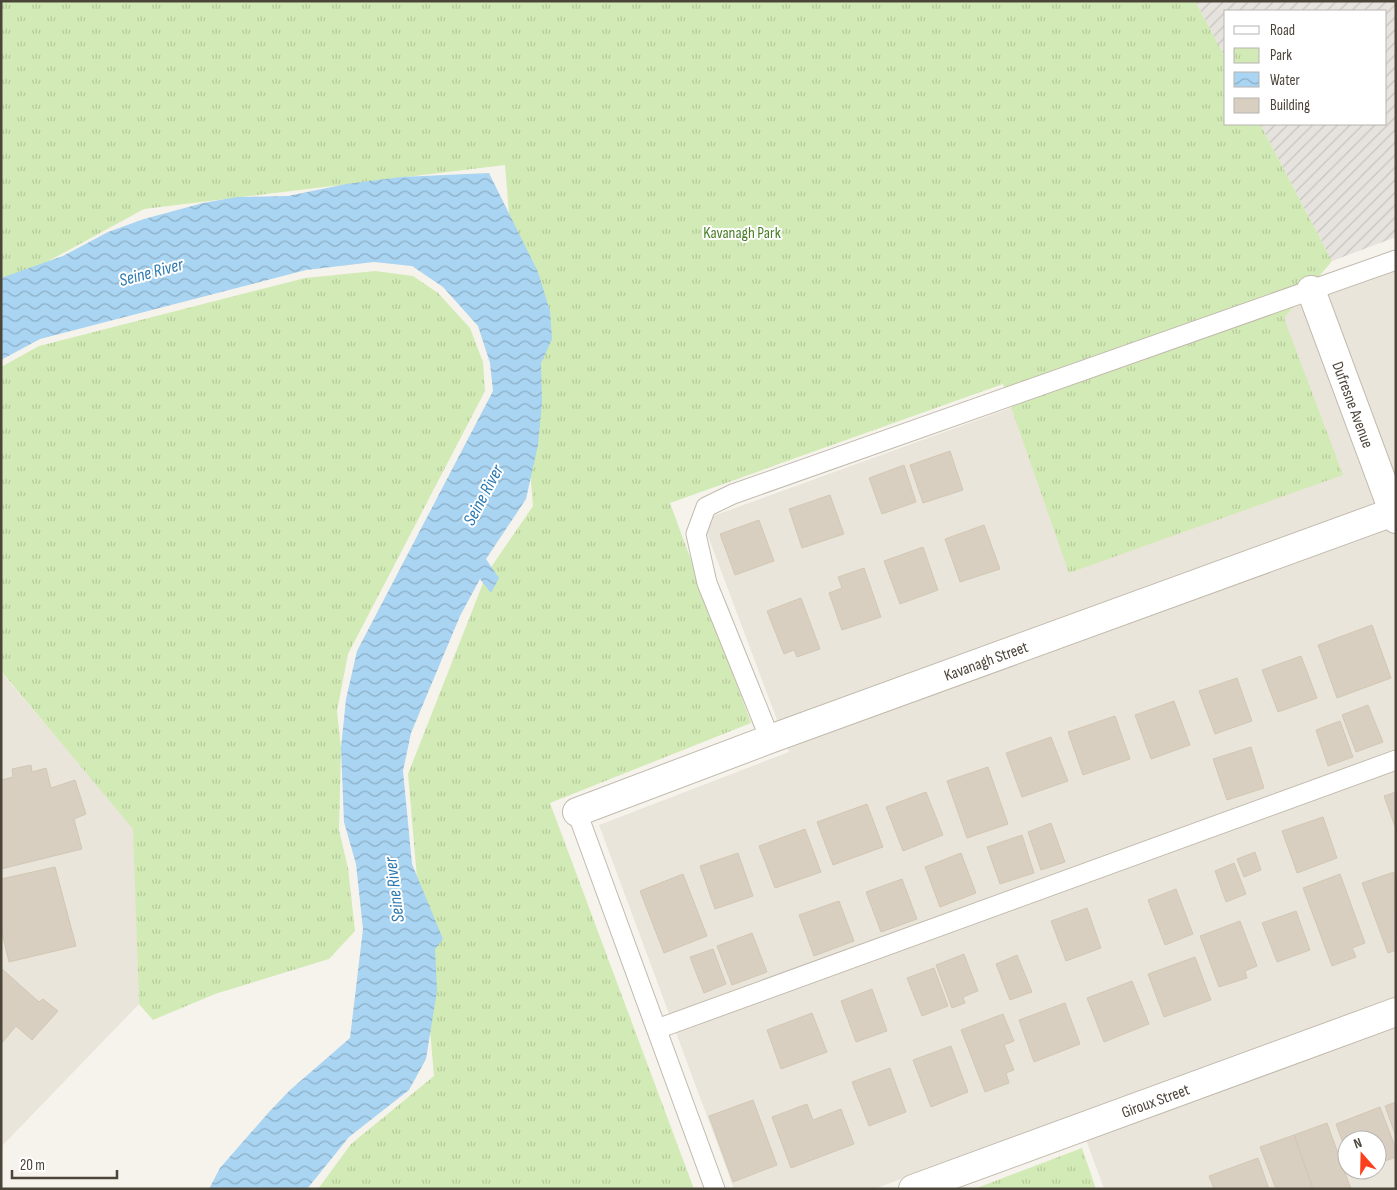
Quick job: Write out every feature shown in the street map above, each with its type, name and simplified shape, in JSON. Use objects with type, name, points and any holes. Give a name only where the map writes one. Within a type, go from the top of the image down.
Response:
[{"type":"street","name":"Dufresne Avenue","points":[[1311,290],[1395,514]]},
{"type":"street","name":"Kavanagh Street","points":[[577,812],[770,739],[1395,514]]},
{"type":"street","name":"Giroux Street","points":[[913,1189],[1396,1012]]},
{"type":"lane","points":[[770,739],[707,582],[696,534],[706,507],[733,494],[1396,260]]},
{"type":"lane","points":[[657,1029],[1396,760]]},
{"type":"lane","points":[[577,812],[715,1189]]},
{"type":"shaded area","points":[[1195,1],[1396,1],[1396,237],[1332,261],[1261,125],[1387,125],[1387,10],[1224,10],[1224,55]]},
{"type":"shaded area","points":[[1396,268],[1396,1189],[1104,1189],[1077,1115],[874,1189],[734,1189],[599,825],[789,752],[702,520]]},
{"type":"shaded area","points":[[1,672],[134,829],[139,1004],[1,1147]]},
{"type":"green space","name":"Kavanagh Park","points":[[1,1],[1195,1],[1224,55],[1224,125],[1261,125],[1332,261],[1284,318],[1343,475],[1069,573],[1003,384],[670,503],[751,723],[550,803],[694,1189],[318,1189],[351,1144],[434,1076],[408,774],[487,573],[533,506],[505,165],[144,209],[1,287]]},
{"type":"green space","points":[[375,271],[413,276],[438,293],[470,328],[483,362],[485,391],[348,654],[337,711],[341,748],[339,830],[348,868],[355,931],[329,959],[215,994],[153,1020],[139,1004],[133,829],[1,671],[1,367],[39,346],[305,278]]},
{"type":"green space","points":[[1082,1148],[1096,1189],[974,1189]]},
{"type":"water","name":"Seine River","points":[[489,173],[538,272],[550,311],[552,339],[541,363],[542,402],[538,445],[526,499],[486,559],[499,578],[491,593],[480,579],[460,616],[411,733],[403,771],[412,864],[443,939],[435,949],[437,991],[426,1059],[409,1090],[349,1137],[307,1189],[209,1189],[220,1168],[269,1112],[289,1091],[350,1038],[363,929],[356,864],[344,822],[341,748],[346,699],[357,651],[493,391],[490,363],[478,326],[443,287],[412,266],[374,262],[306,270],[40,339],[1,360],[1,278],[63,256],[108,232],[144,219],[203,203],[237,197],[288,196],[346,184],[401,177]]},
{"type":"building","points":[[950,451],[963,490],[923,503],[910,465]]},
{"type":"building","points":[[904,465],[916,502],[882,514],[869,478]]},
{"type":"building","points":[[830,495],[844,534],[802,548],[789,509]]},
{"type":"building","points":[[759,520],[774,561],[735,575],[720,534]]},
{"type":"building","points":[[984,525],[1000,569],[960,582],[945,539]]},
{"type":"building","points":[[923,547],[938,590],[900,604],[884,561]]},
{"type":"building","points":[[864,568],[881,617],[842,630],[829,593],[842,588],[838,577]]},
{"type":"building","points":[[801,598],[820,649],[797,657],[794,650],[784,654],[767,611]]},
{"type":"building","points":[[1372,625],[1391,678],[1337,698],[1318,645]]},
{"type":"building","points":[[1301,656],[1317,698],[1278,712],[1262,670]]},
{"type":"building","points":[[1237,678],[1252,721],[1215,734],[1199,691]]},
{"type":"building","points":[[1174,701],[1190,745],[1151,759],[1135,715]]},
{"type":"building","points":[[1368,705],[1383,742],[1356,752],[1342,715]]},
{"type":"building","points":[[1115,716],[1130,759],[1083,775],[1068,732]]},
{"type":"building","points":[[1340,721],[1353,757],[1328,766],[1316,730]]},
{"type":"building","points":[[1051,737],[1068,781],[1022,797],[1006,753]]},
{"type":"building","points":[[1251,747],[1264,788],[1227,800],[1213,759]]},
{"type":"building","points":[[31,765],[32,772],[46,768],[51,788],[75,780],[86,814],[74,819],[82,849],[1,869],[1,780],[13,777],[12,769]]},
{"type":"building","points":[[988,767],[1008,824],[967,838],[947,781]]},
{"type":"building","points":[[926,792],[943,835],[903,851],[886,807]]},
{"type":"building","points":[[1396,792],[1396,829],[1384,796]]},
{"type":"building","points":[[867,804],[883,847],[833,865],[817,822]]},
{"type":"building","points":[[1323,817],[1337,858],[1297,873],[1282,831]]},
{"type":"building","points":[[1051,823],[1065,862],[1041,870],[1028,832]]},
{"type":"building","points":[[805,829],[821,872],[775,888],[759,846]]},
{"type":"building","points":[[1022,835],[1034,873],[1000,884],[987,847]]},
{"type":"building","points":[[1255,852],[1261,870],[1244,877],[1237,859]]},
{"type":"building","points":[[738,853],[753,896],[715,909],[700,866]]},
{"type":"building","points":[[961,853],[976,893],[940,907],[925,867]]},
{"type":"building","points":[[1234,863],[1246,894],[1226,902],[1215,871]]},
{"type":"building","points":[[55,867],[76,946],[9,962],[1,929],[1,879]]},
{"type":"building","points":[[1394,872],[1396,950],[1388,953],[1362,883]]},
{"type":"building","points":[[683,874],[707,936],[664,953],[640,891]]},
{"type":"building","points":[[1340,874],[1365,943],[1352,948],[1356,957],[1332,966],[1303,888]]},
{"type":"building","points":[[902,879],[917,919],[881,932],[866,892]]},
{"type":"building","points":[[1176,889],[1193,934],[1165,945],[1148,900]]},
{"type":"building","points":[[839,901],[854,941],[814,956],[799,915]]},
{"type":"building","points":[[1087,908],[1101,948],[1066,961],[1051,921]]},
{"type":"building","points":[[1296,911],[1310,950],[1277,962],[1262,923]]},
{"type":"building","points":[[1240,921],[1257,966],[1245,971],[1247,978],[1219,987],[1200,936]]},
{"type":"building","points":[[752,933],[767,972],[732,985],[717,946]]},
{"type":"building","points":[[713,949],[726,984],[704,993],[690,957]]},
{"type":"building","points":[[964,954],[978,991],[963,997],[965,1003],[952,1008],[936,965]]},
{"type":"building","points":[[1017,955],[1032,992],[1010,1000],[996,964]]},
{"type":"building","points":[[1195,957],[1211,1000],[1164,1017],[1148,974]]},
{"type":"building","points":[[1,968],[39,1002],[43,999],[58,1011],[32,1040],[16,1026],[1,1044]]},
{"type":"building","points":[[934,968],[948,1006],[922,1016],[907,978]]},
{"type":"building","points":[[1132,981],[1149,1024],[1104,1042],[1087,998]]},
{"type":"building","points":[[872,989],[887,1031],[856,1042],[841,1001]]},
{"type":"building","points":[[1065,1003],[1080,1044],[1034,1062],[1019,1020]]},
{"type":"building","points":[[812,1013],[827,1052],[781,1069],[767,1030]]},
{"type":"building","points":[[1003,1014],[1014,1041],[1004,1045],[1014,1070],[1006,1073],[1009,1083],[985,1092],[961,1030]]},
{"type":"building","points":[[951,1046],[968,1092],[931,1107],[913,1060]]},
{"type":"building","points":[[890,1068],[906,1112],[869,1126],[852,1082]]},
{"type":"building","points":[[753,1100],[777,1165],[733,1182],[709,1116]]},
{"type":"building","points":[[1396,1102],[1396,1137],[1385,1106]]},
{"type":"building","points":[[807,1104],[813,1120],[841,1109],[854,1144],[791,1168],[772,1117]]},
{"type":"building","points":[[1380,1107],[1396,1149],[1396,1157],[1387,1160],[1387,1130],[1338,1130],[1336,1124]]},
{"type":"building","points":[[1327,1123],[1337,1150],[1337,1180],[1348,1180],[1351,1189],[1313,1189],[1294,1135]]},
{"type":"building","points":[[1294,1135],[1313,1189],[1276,1189],[1260,1147]]},
{"type":"building","points":[[1258,1158],[1269,1189],[1214,1189],[1209,1176]]}]
